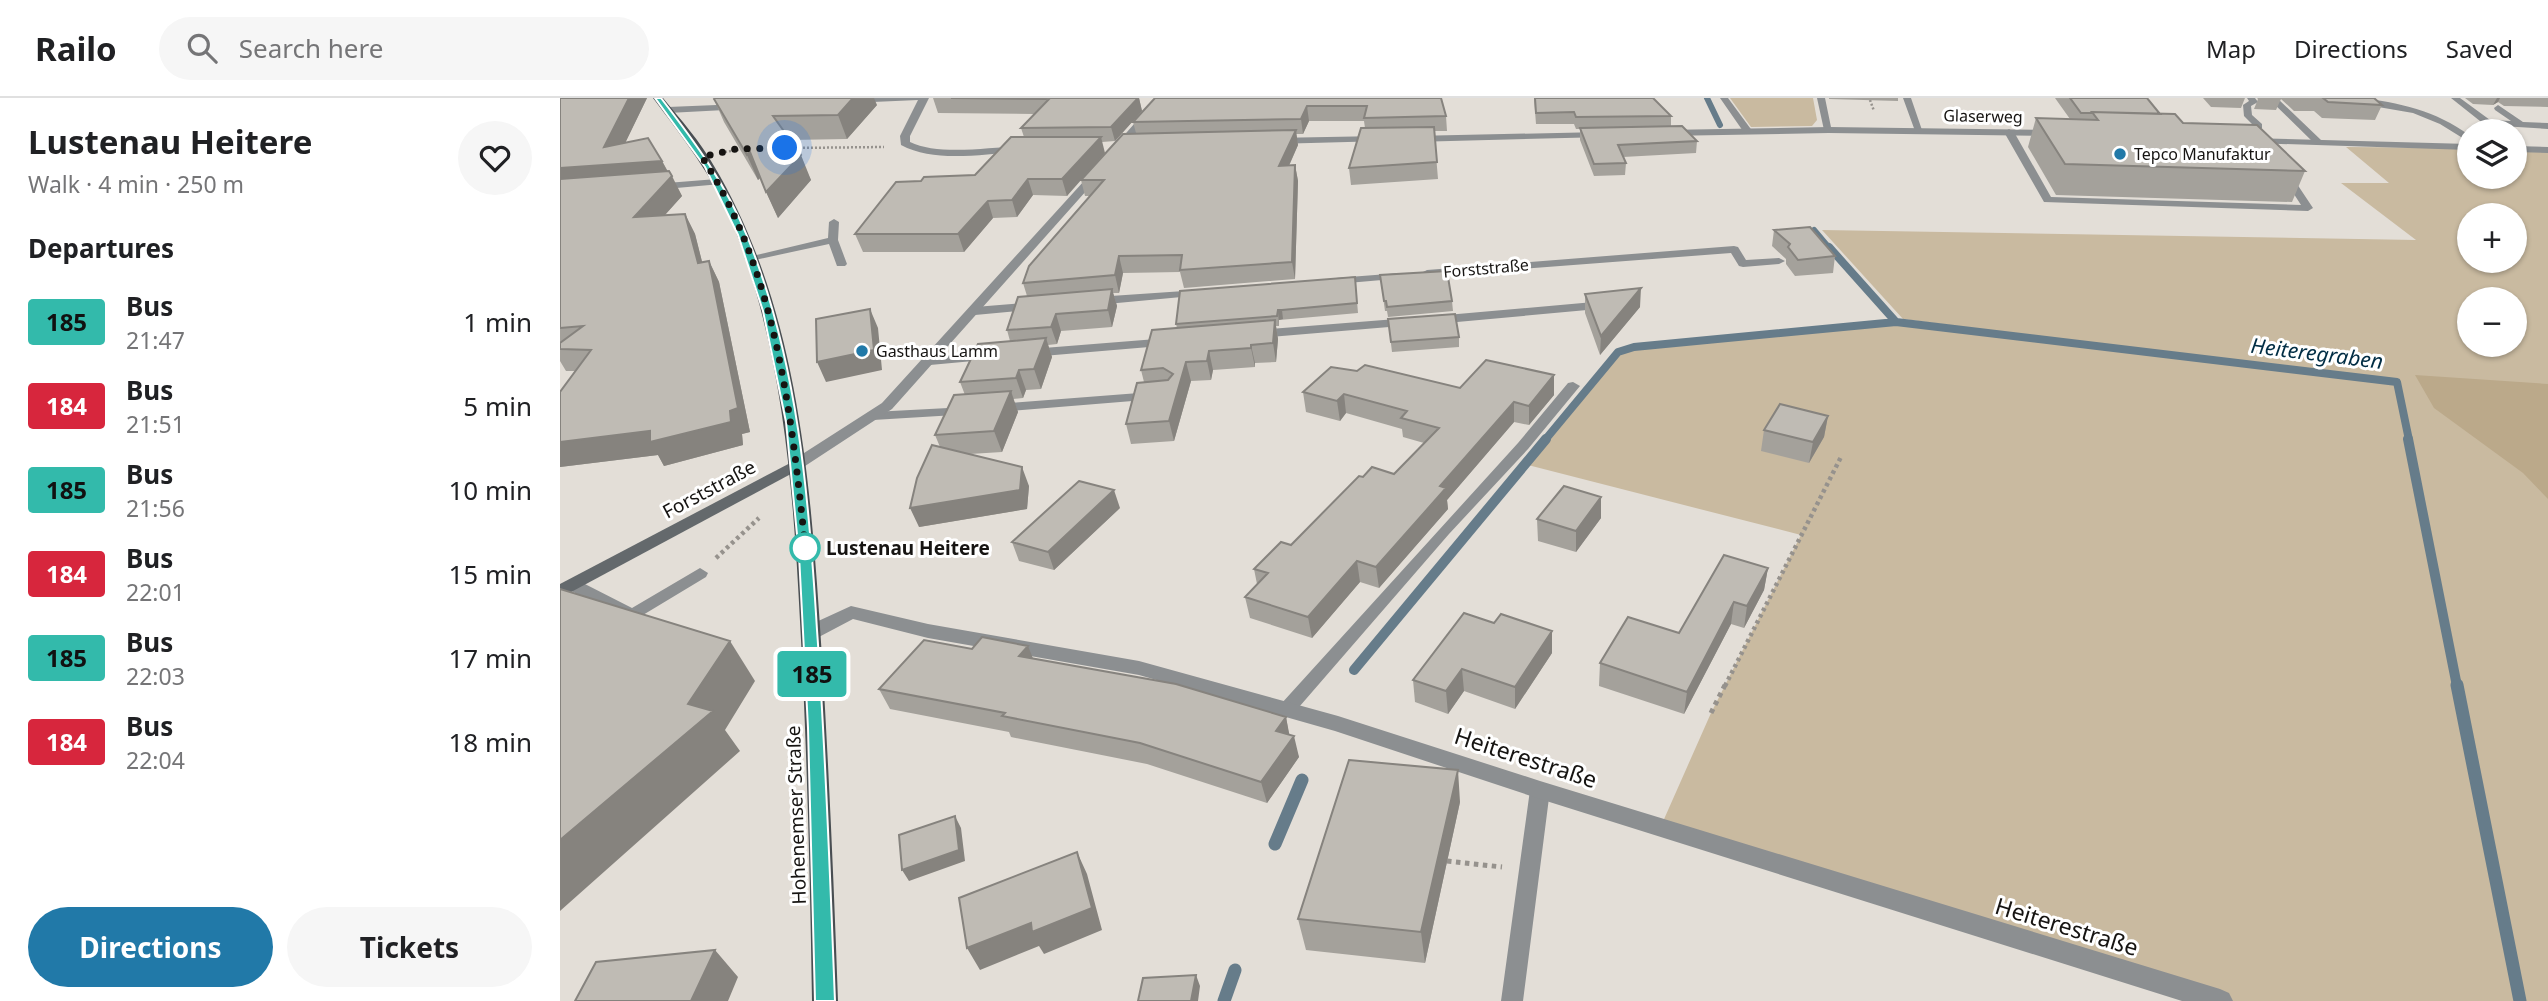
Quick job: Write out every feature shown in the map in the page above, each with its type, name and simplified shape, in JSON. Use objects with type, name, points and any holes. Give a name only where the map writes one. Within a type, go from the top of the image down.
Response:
[{"type":"main road","name":"Hohenemser Straße","points":[[658,98],[702,157],[742,235],[768,311],[792,422],[810,633],[825,1001]]},
{"type":"street","points":[[848,101],[915,98]]},
{"type":"street","points":[[924,98],[905,136],[905,143],[909,147],[940,150],[1035,148]]},
{"type":"street","name":"Forststraße","points":[[567,588],[796,465],[873,416],[930,361],[1162,98]]},
{"type":"street","points":[[668,110],[754,106]]},
{"type":"street","name":"Glaserweg","points":[[1658,134],[1829,130],[2063,134]]},
{"type":"street","points":[[1266,141],[1610,135]]},
{"type":"street","points":[[2235,139],[2457,147]]},
{"type":"street","points":[[1104,147],[1142,143]]},
{"type":"street","points":[[2527,149],[2548,150]]},
{"type":"street","points":[[645,188],[716,182]]},
{"type":"street","name":"Heiterestraße","points":[[810,633],[850,612],[928,631],[1139,668],[1287,709],[2220,1001]]},
{"type":"lane","points":[[1724,98],[1748,132]]},
{"type":"lane","points":[[1821,98],[1829,130]]},
{"type":"lane","points":[[1907,98],[1920,131]]},
{"type":"lane","points":[[2251,98],[2254,103],[2247,105],[2248,116],[2259,126]]},
{"type":"lane","points":[[2272,98],[2318,142]]},
{"type":"lane","points":[[2455,98],[2483,119]]},
{"type":"lane","points":[[2358,101],[2417,109],[2457,129]]},
{"type":"lane","points":[[2498,108],[2513,119]]},
{"type":"lane","points":[[2527,125],[2548,126]]},
{"type":"lane","points":[[2010,132],[2048,200],[2308,208],[2281,167]]},
{"type":"lane","points":[[834,222],[833,240],[841,264]]},
{"type":"lane","points":[[750,258],[833,240]]},
{"type":"lane","name":"Forststraße","points":[[1329,282],[1734,249],[1743,264],[1779,261]]},
{"type":"lane","points":[[1086,302],[1207,292]]},
{"type":"lane","points":[[1240,336],[1618,304]]},
{"type":"lane","points":[[975,311],[1046,306]]},
{"type":"lane","points":[[1018,354],[1185,340]]},
{"type":"lane","points":[[930,361],[1004,355]]},
{"type":"lane","points":[[1287,709],[1523,446],[1573,386]]},
{"type":"lane","name":"Forststraße","points":[[873,416],[1168,394]]},
{"type":"lane","points":[[632,615],[700,573]]},
{"type":"lane","points":[[567,588],[655,627]]},
{"type":"lane","points":[[1512,1001],[1540,790]]},
{"type":"path","points":[[789,148],[909,147]]},
{"type":"path","points":[[702,157],[736,149],[749,149]]},
{"type":"path","points":[[1711,713],[1841,457]]},
{"type":"path","points":[[700,573],[760,518]]},
{"type":"path","points":[[1447,861],[1530,870]]},
{"type":"shaded area","points":[[1730,98],[1813,98],[1817,120],[1812,126],[1751,127]]},
{"type":"shaded area","points":[[2346,147],[2457,148],[2457,189],[2527,189],[2527,149],[2548,150],[2548,1001],[2215,1001],[1661,826],[1711,713],[1801,535],[1524,464],[1618,352],[1634,347],[1896,322],[2264,366],[1903,319],[1822,230],[2416,240],[2341,183],[2389,183]]},
{"type":"shaded area","points":[[2415,375],[2548,384],[2548,499],[2523,473],[2434,408]]},
{"type":"building","points":[[560,98],[629,98],[604,147],[648,138],[662,161],[560,168]]},
{"type":"building","points":[[715,98],[853,98],[838,115],[773,116],[801,155],[766,192],[750,152],[747,155]]},
{"type":"building","points":[[951,98],[1047,98],[1046,99]]},
{"type":"building","points":[[1050,98],[1138,98],[1111,127],[1021,128]]},
{"type":"building","points":[[1155,98],[1441,98],[1446,116],[1364,118],[1367,106],[1307,106],[1301,119],[1133,122]]},
{"type":"building","points":[[1535,98],[1653,98],[1671,116],[1576,117],[1574,112],[1536,113]]},
{"type":"building","points":[[2070,98],[2147,98],[2160,114],[2081,113]]},
{"type":"building","points":[[2323,98],[2374,98],[2382,105],[2328,102]]},
{"type":"building","points":[[2092,112],[2175,114],[2183,123],[2257,125],[2305,171],[2065,164],[2036,118],[2098,120]]},
{"type":"building","points":[[1682,126],[1697,141],[1618,145],[1626,163],[1594,164],[1580,128]]},
{"type":"building","points":[[1434,127],[1437,162],[1349,168],[1361,128]]},
{"type":"building","points":[[1296,130],[1279,166],[1295,165],[1292,262],[1180,270],[1182,255],[1119,256],[1115,275],[1023,283],[1029,266],[1104,180],[1081,180],[1123,134]]},
{"type":"building","points":[[1011,137],[1101,137],[1062,179],[1028,179],[1012,200],[988,201],[958,234],[855,234],[896,182],[921,181],[924,177],[975,175]]},
{"type":"building","points":[[669,171],[672,176],[634,217],[685,214],[698,263],[709,261],[738,408],[730,411],[731,422],[650,442],[650,431],[560,442],[560,392],[591,350],[560,349],[560,343],[583,326],[560,328],[560,179]]},
{"type":"building","points":[[1810,227],[1835,256],[1798,260],[1788,247],[1790,244],[1774,230]]},
{"type":"building","points":[[1447,271],[1452,301],[1387,307],[1380,275]]},
{"type":"building","points":[[1355,277],[1357,303],[1278,310],[1277,316],[1176,324],[1180,291]]},
{"type":"building","points":[[1641,288],[1601,336],[1585,294]]},
{"type":"building","points":[[1112,289],[1108,310],[1056,314],[1051,327],[1007,330],[1018,297]]},
{"type":"building","points":[[870,309],[874,350],[817,362],[816,319]]},
{"type":"building","points":[[1455,314],[1459,337],[1391,342],[1388,319]]},
{"type":"building","points":[[1275,320],[1273,343],[1251,345],[1251,348],[1209,351],[1207,361],[1186,362],[1169,421],[1126,424],[1137,383],[1168,380],[1173,374],[1163,368],[1141,370],[1152,330]]},
{"type":"building","points":[[1046,338],[1034,369],[1019,370],[1016,378],[960,382],[978,344]]},
{"type":"building","points":[[1486,360],[1554,375],[1529,406],[1514,402],[1440,486],[1446,488],[1376,567],[1357,561],[1308,617],[1245,597],[1268,573],[1254,569],[1281,542],[1291,545],[1359,476],[1363,477],[1372,467],[1394,474],[1439,428],[1401,418],[1407,411],[1344,394],[1337,401],[1303,392],[1331,367],[1357,371],[1365,365],[1460,388]]},
{"type":"building","points":[[1011,391],[994,431],[935,435],[954,395]]},
{"type":"building","points":[[1780,404],[1828,416],[1813,442],[1764,430]]},
{"type":"building","points":[[932,445],[1022,467],[1020,490],[910,508],[917,478]]},
{"type":"building","points":[[1079,481],[1114,490],[1048,552],[1012,542]]},
{"type":"building","points":[[1564,486],[1601,497],[1576,531],[1537,519]]},
{"type":"building","points":[[1724,555],[1768,568],[1747,606],[1734,602],[1687,692],[1600,663],[1628,617],[1679,633]]},
{"type":"building","points":[[560,589],[730,641],[688,704],[713,711],[560,840]]},
{"type":"building","points":[[1464,613],[1494,623],[1501,614],[1552,631],[1515,687],[1462,669],[1446,691],[1413,680]]},
{"type":"building","points":[[982,637],[1028,646],[1019,656],[1176,684],[1286,717],[1276,731],[1294,736],[1261,782],[1140,743],[879,689],[924,640],[972,649]]},
{"type":"building","points":[[1349,760],[1458,770],[1421,932],[1298,919]]},
{"type":"building","points":[[955,816],[959,850],[902,870],[899,835]]},
{"type":"building","points":[[1077,852],[1092,908],[1032,932],[1031,923],[967,948],[959,898]]},
{"type":"building","points":[[715,950],[691,1001],[575,1001],[596,962]]},
{"type":"building","points":[[1196,975],[1191,1001],[1138,1001],[1143,978]]},
{"type":"waterway","name":"Heiteregraben","points":[[1707,98],[1720,125]]},
{"type":"waterway","name":"Heiteregraben","points":[[1814,230],[1830,249]]},
{"type":"waterway","name":"Heiteregraben","points":[[1829,247],[1896,322]]},
{"type":"waterway","points":[[1545,440],[1618,352],[1634,347],[1896,322]]},
{"type":"waterway","name":"Heiteregraben","points":[[1896,322],[2397,382],[2409,440]]},
{"type":"waterway","points":[[1354,670],[1546,439]]},
{"type":"waterway","name":"Heiteregraben","points":[[2408,439],[2457,686]]},
{"type":"waterway","name":"Heiteregraben","points":[[2457,685],[2520,1001]]},
{"type":"waterway","points":[[1275,844],[1302,780]]},
{"type":"waterway","points":[[1224,1001],[1235,970]]},
{"type":"bus line","name":"185","points":[[658,98],[709,167],[742,235],[768,311],[792,422],[806,555],[816,728],[825,1001]]},
{"type":"place","name":"Tepco Manufaktur","points":[[2120,154]]},
{"type":"place","name":"Gasthaus Lamm","points":[[862,351]]},
{"type":"place","name":"Lustenau Heitere","points":[[805,548]]},
{"type":"route","points":[[785,148],[736,149],[702,157],[742,235],[768,311],[792,422],[806,555],[805,548]]}]
